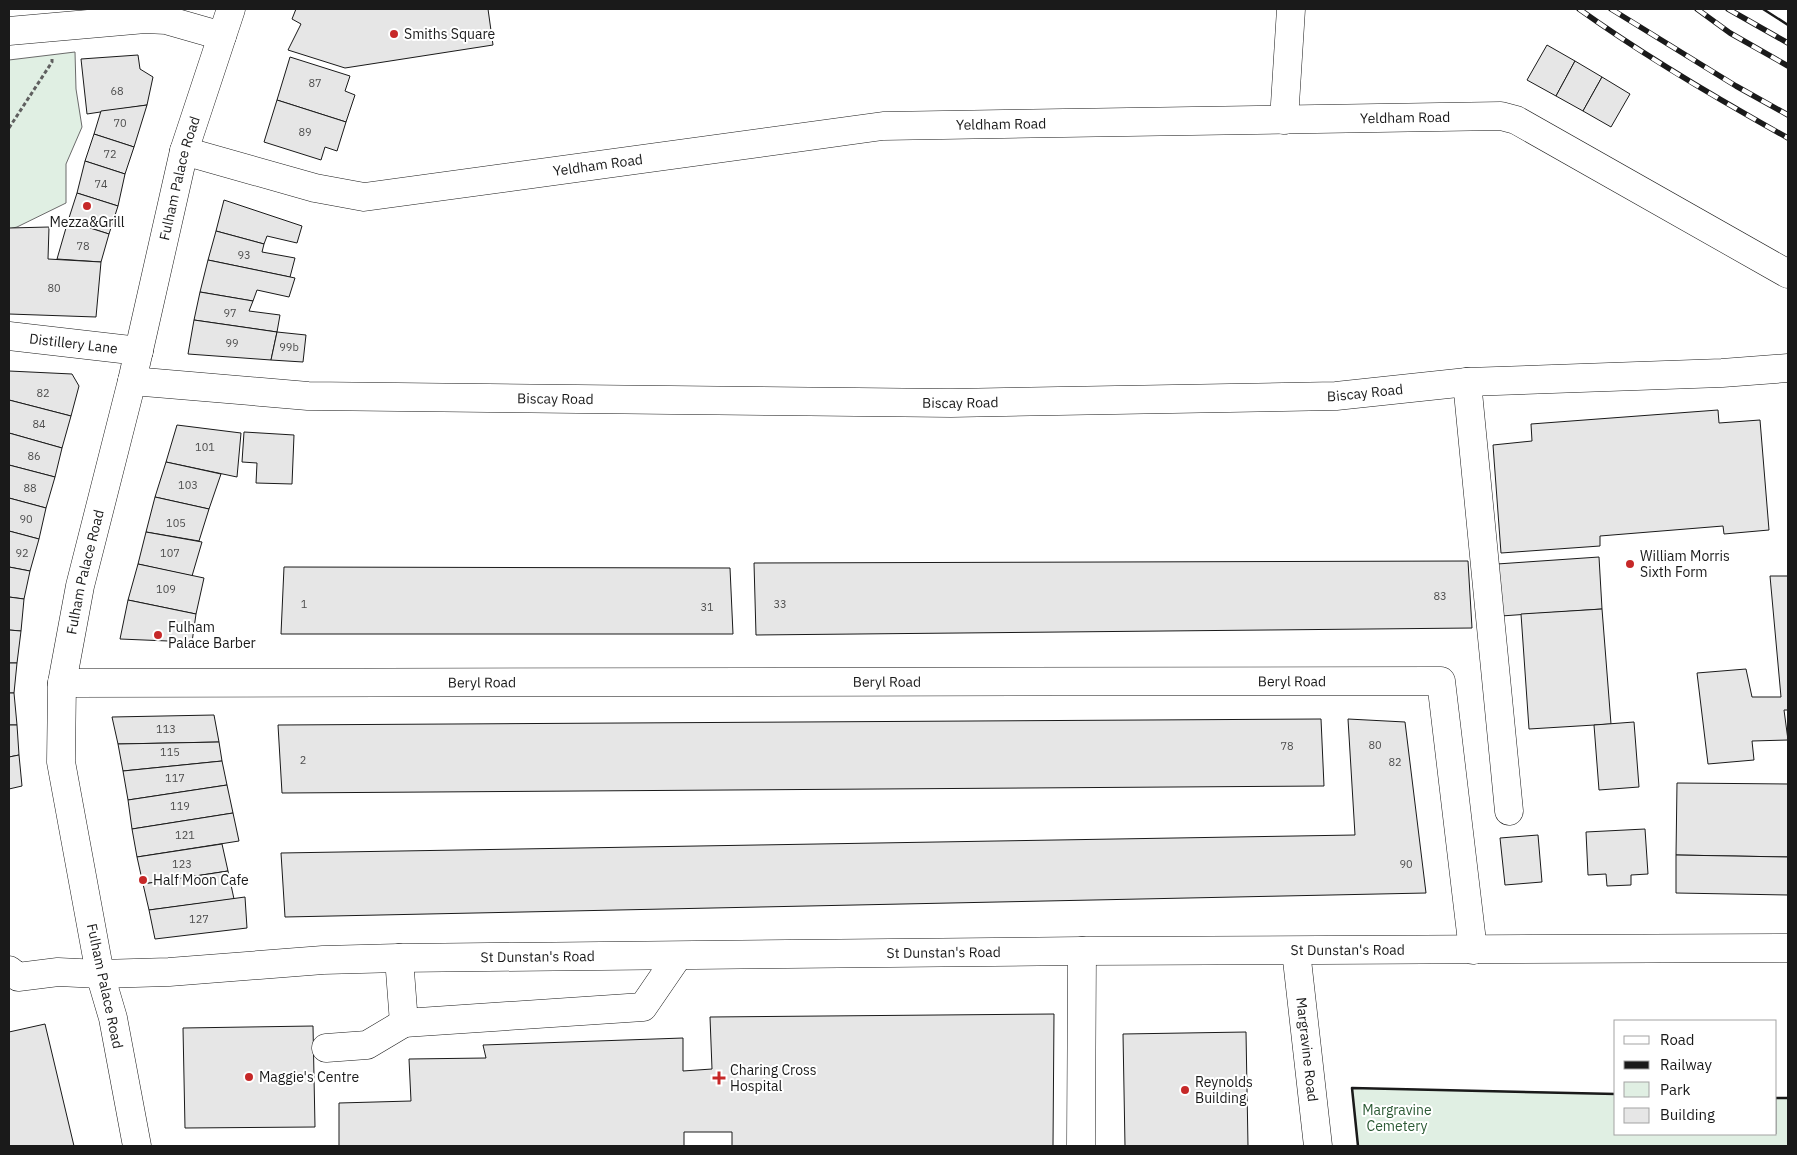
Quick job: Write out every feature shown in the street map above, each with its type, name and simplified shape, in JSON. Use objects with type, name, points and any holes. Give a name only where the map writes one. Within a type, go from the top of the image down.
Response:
[{"type":"street","name":"Fulham Palace Road","points":[[137,1146],[113,1018],[100,974],[61,762],[62,683],[80,586],[132,381],[184,151],[231,9]]},
{"type":"street","points":[[1284,120],[1290,9]]},
{"type":"street","points":[[9,31],[145,19],[166,20],[222,36]]},
{"type":"street","name":"Yeldham Road","points":[[184,151],[315,188],[364,197],[883,126],[1501,116],[1516,120],[1788,274]]},
{"type":"street","name":"Distillery Lane","points":[[9,336],[139,351]]},
{"type":"street","name":"Biscay Road","points":[[132,381],[308,396],[951,403],[1336,396],[1468,382],[1722,374],[1788,368]]},
{"type":"street","points":[[1468,382],[1509,811]]},
{"type":"street","name":"Beryl Road","points":[[62,683],[1441,681],[1474,950]]},
{"type":"street","name":"St Dunstan's Road","points":[[12,981],[58,972],[100,974],[169,972],[323,960],[399,958],[1082,951],[1788,948]]},
{"type":"street","points":[[1081,1146],[1082,951]]},
{"type":"street","name":"Margravine Road","points":[[1296,951],[1318,1146]]},
{"type":"street","points":[[326,1048],[367,1044],[404,1023],[643,1007],[678,956]]},
{"type":"street","points":[[399,958],[404,1023]]},
{"type":"path","points":[[9,128],[52,62],[50,27]]},
{"type":"green space","points":[[75,52],[76,89],[82,127],[66,164],[66,203],[17,227],[9,229],[9,60]]},
{"type":"green space","name":"Margravine Cemetery","points":[[1352,1088],[1614,1094],[1614,1135],[1777,1135],[1777,1098],[1788,1098],[1788,1146],[1358,1146]]},
{"type":"building","name":"Smiths Square","points":[[296,9],[488,9],[493,45],[345,68],[288,50],[301,24],[292,19]]},
{"type":"building","points":[[1547,45],[1575,61],[1556,96],[1527,80]]},
{"type":"building","points":[[138,55],[140,69],[153,77],[147,105],[87,114],[81,59]]},
{"type":"building","points":[[290,57],[350,76],[345,91],[355,95],[346,122],[277,100]]},
{"type":"building","points":[[1575,61],[1602,77],[1583,111],[1556,96]]},
{"type":"building","points":[[1602,77],[1630,94],[1611,127],[1583,111]]},
{"type":"building","points":[[277,100],[346,122],[337,151],[325,147],[321,160],[264,142]]},
{"type":"building","points":[[147,105],[134,147],[94,134],[101,111]]},
{"type":"building","points":[[94,134],[134,147],[125,174],[85,161]]},
{"type":"building","points":[[85,161],[125,174],[118,206],[77,193]]},
{"type":"building","points":[[77,193],[118,206],[109,234],[68,221]]},
{"type":"building","points":[[224,200],[302,226],[297,243],[267,236],[264,244],[216,231]]},
{"type":"building","points":[[68,221],[109,234],[101,262],[57,259]]},
{"type":"building","points":[[49,227],[48,259],[101,262],[96,317],[9,314],[9,228]]},
{"type":"building","points":[[216,231],[264,244],[262,252],[295,258],[290,277],[208,260]]},
{"type":"building","points":[[208,260],[295,278],[289,297],[257,290],[253,301],[200,292]]},
{"type":"building","points":[[200,292],[253,301],[249,311],[280,315],[277,332],[194,320]]},
{"type":"building","points":[[194,320],[277,332],[271,360],[188,354]]},
{"type":"building","points":[[277,332],[306,335],[303,362],[271,360]]},
{"type":"building","points":[[9,371],[72,374],[79,386],[71,416],[9,400]]},
{"type":"building","points":[[9,400],[71,416],[62,448],[9,433]]},
{"type":"building","points":[[1718,410],[1719,423],[1760,420],[1769,530],[1724,534],[1723,526],[1600,536],[1600,546],[1501,553],[1493,445],[1532,441],[1531,424]]},
{"type":"building","points":[[177,425],[241,433],[237,477],[166,462]]},
{"type":"building","points":[[244,432],[294,435],[292,484],[256,483],[257,463],[242,462]]},
{"type":"building","points":[[9,433],[62,448],[55,477],[9,465]]},
{"type":"building","points":[[166,462],[221,474],[209,509],[155,497]]},
{"type":"building","points":[[9,465],[55,477],[46,508],[9,498]]},
{"type":"building","points":[[155,497],[209,509],[199,541],[146,532]]},
{"type":"building","points":[[9,498],[46,508],[39,539],[9,531]]},
{"type":"building","points":[[9,531],[39,539],[30,571],[9,567]]},
{"type":"building","points":[[146,532],[202,542],[192,576],[138,564]]},
{"type":"building","points":[[1599,557],[1602,609],[1501,616],[1497,564]]},
{"type":"building","points":[[1468,561],[1472,628],[756,635],[754,563]]},
{"type":"building","points":[[138,564],[204,578],[196,614],[128,600]]},
{"type":"building","points":[[9,567],[30,571],[24,599],[9,597]]},
{"type":"building","points":[[284,567],[730,568],[733,634],[281,634]]},
{"type":"building","points":[[1770,576],[1788,576],[1788,710],[1784,710],[1788,740],[1752,741],[1754,760],[1708,764],[1697,673],[1746,669],[1752,697],[1781,697]]},
{"type":"building","points":[[9,597],[24,599],[21,631],[9,630]]},
{"type":"building","points":[[128,600],[196,614],[192,642],[120,639]]},
{"type":"building","points":[[1602,609],[1611,724],[1529,729],[1521,614]]},
{"type":"building","points":[[9,630],[21,631],[17,663],[9,663]]},
{"type":"building","points":[[9,663],[17,663],[14,693],[9,693]]},
{"type":"building","points":[[9,693],[14,693],[17,725],[9,725]]},
{"type":"building","points":[[214,715],[219,742],[118,744],[112,717]]},
{"type":"building","points":[[1321,719],[1324,786],[282,793],[278,725]]},
{"type":"building","points":[[1348,719],[1405,722],[1426,893],[285,917],[281,853],[1355,835]]},
{"type":"building","points":[[1634,722],[1639,787],[1599,790],[1594,725]]},
{"type":"building","points":[[9,725],[17,725],[19,755],[9,757]]},
{"type":"building","points":[[219,742],[222,761],[123,771],[118,744]]},
{"type":"building","points":[[19,755],[22,786],[9,789],[9,757]]},
{"type":"building","points":[[222,761],[227,785],[128,800],[123,771]]},
{"type":"building","points":[[1677,783],[1788,784],[1788,857],[1676,855]]},
{"type":"building","points":[[227,785],[233,813],[132,829],[128,800]]},
{"type":"building","points":[[233,813],[239,841],[137,857],[132,829]]},
{"type":"building","points":[[1645,829],[1648,874],[1631,875],[1631,885],[1607,886],[1606,874],[1588,875],[1586,832]]},
{"type":"building","points":[[1538,835],[1542,882],[1505,885],[1500,838]]},
{"type":"building","points":[[222,844],[228,871],[143,884],[137,857]]},
{"type":"building","points":[[1676,855],[1788,857],[1788,895],[1676,893]]},
{"type":"building","points":[[228,871],[234,899],[149,910],[143,884]]},
{"type":"building","points":[[245,897],[247,928],[155,939],[149,910]]},
{"type":"building","name":"Charing Cross Hospital","points":[[1054,1014],[1053,1146],[732,1146],[732,1132],[684,1132],[684,1146],[339,1146],[339,1103],[411,1101],[409,1059],[486,1058],[483,1045],[683,1038],[683,1071],[712,1069],[710,1017]]},
{"type":"building","points":[[45,1024],[74,1146],[9,1146],[9,1032]]},
{"type":"building","name":"Maggie's Centre","points":[[313,1026],[315,1127],[185,1128],[183,1028]]},
{"type":"building","name":"Reynolds Building","points":[[1246,1032],[1248,1146],[1125,1146],[1123,1034]]},
{"type":"railway","points":[[1579,9],[1630,44],[1734,108],[1788,138]]},
{"type":"railway","points":[[1611,9],[1736,86],[1788,115]]},
{"type":"railway","points":[[1697,9],[1730,33],[1788,66]]},
{"type":"railway","points":[[1728,9],[1788,43]]},
{"type":"wall","points":[[1763,9],[1788,25]]},
{"type":"wall","points":[[1358,1146],[1352,1088],[1614,1094]]},
{"type":"wall","points":[[1777,1098],[1788,1098]]},
{"type":"place","name":"Smiths Square","points":[[394,34]]},
{"type":"place","name":"Mezza&Grill","points":[[87,206]]},
{"type":"place","name":"William Morris Sixth Form","points":[[1630,564]]},
{"type":"place","name":"Fulham Palace Barber","points":[[158,635]]},
{"type":"place","name":"Half Moon Cafe","points":[[143,880]]},
{"type":"place","name":"Maggie's Centre","points":[[249,1077]]},
{"type":"place","name":"Charing Cross Hospital","points":[[719,1078]]},
{"type":"place","name":"Reynolds Building","points":[[1185,1090]]}]
